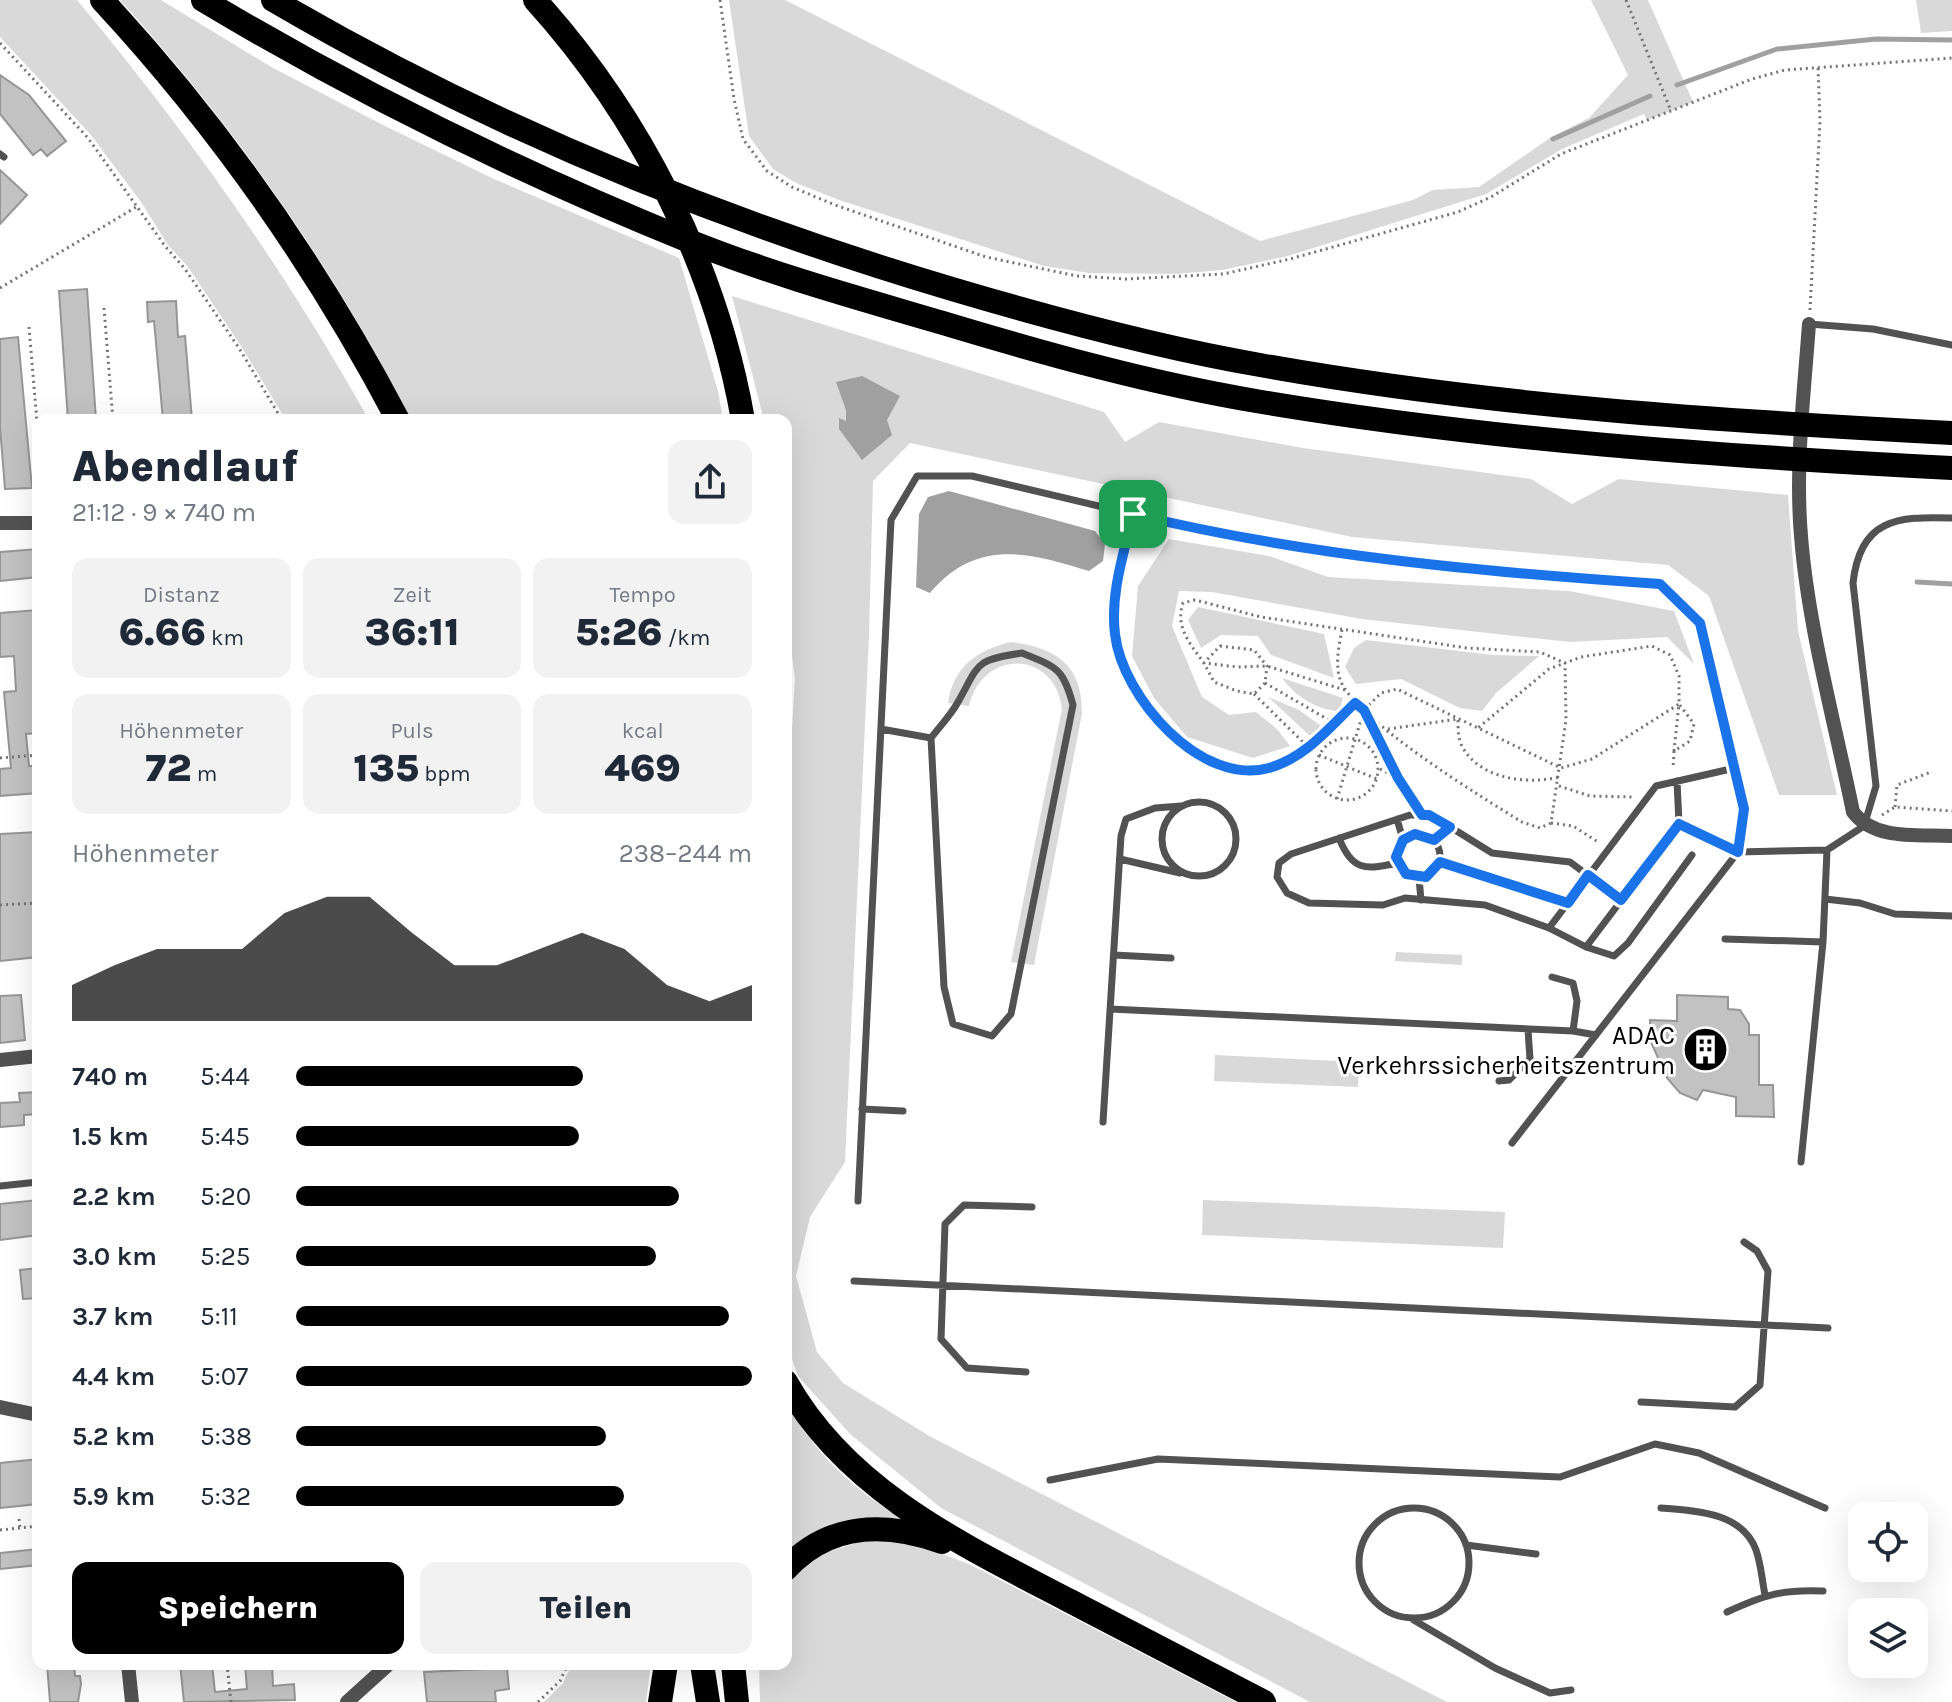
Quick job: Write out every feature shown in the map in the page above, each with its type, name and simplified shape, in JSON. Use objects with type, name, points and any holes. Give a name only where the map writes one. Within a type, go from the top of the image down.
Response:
[{"type":"highway","points":[[102,0],[180,89],[272,212],[351,336],[395,414]]},
{"type":"highway","points":[[203,0],[281,47],[403,112],[521,168],[664,230],[848,295],[1002,341],[1165,382],[1251,400],[1382,421],[1606,446],[1952,468]]},
{"type":"highway","points":[[273,0],[419,79],[533,135],[704,207],[859,262],[1056,319],[1257,365],[1498,400],[1762,423],[1952,433]]},
{"type":"highway","points":[[535,0],[570,38],[615,99],[676,213],[717,318],[741,414]]},
{"type":"highway","points":[[792,1392],[807,1416],[858,1473],[899,1504],[987,1558],[1264,1702]]},
{"type":"highway","points":[[792,1564],[815,1545],[840,1533],[866,1527],[902,1530],[987,1558]]},
{"type":"highway","points":[[660,1702],[665,1670]]},
{"type":"highway","points":[[703,1670],[708,1702]]},
{"type":"highway","points":[[734,1670],[737,1702]]},
{"type":"highway","points":[[747,1702],[750,1670]]},
{"type":"street","points":[[1809,324],[1799,503],[1807,587],[1853,812],[1864,826],[1891,833],[1952,836]]},
{"type":"street","points":[[0,523],[32,523]]},
{"type":"street","points":[[0,1060],[32,1057]]},
{"type":"street","points":[[0,1407],[32,1414]]},
{"type":"street","points":[[129,1670],[132,1702]]},
{"type":"street","points":[[347,1702],[382,1670]]},
{"type":"lane","points":[[1809,324],[1873,329],[1952,345]]},
{"type":"lane","points":[[858,1201],[891,520],[917,476],[972,476],[1225,536],[1483,572],[1660,584],[1700,623],[1744,809],[1738,852],[1512,1143]]},
{"type":"lane","points":[[1679,824],[1738,852],[1827,850],[1864,826],[1876,786],[1853,583],[1856,558],[1870,533],[1892,523],[1918,517],[1952,518]]},
{"type":"lane","points":[[1022,653],[1052,665],[1066,680],[1073,705],[1011,1014],[992,1036],[953,1024],[944,987],[931,738],[958,703],[971,674],[992,657],[1022,653]]},
{"type":"lane","points":[[881,729],[931,738]]},
{"type":"lane","points":[[1549,928],[1656,786],[1735,768]]},
{"type":"lane","points":[[1586,947],[1679,824],[1677,781]]},
{"type":"lane","points":[[1103,1122],[1120,859],[1126,819],[1155,808],[1193,802],[1216,806],[1233,823],[1236,835],[1230,858],[1222,868],[1200,876],[1154,869],[1120,859]]},
{"type":"lane","points":[[1181,806],[1171,813],[1162,836],[1168,859],[1188,874]]},
{"type":"lane","points":[[1621,900],[1570,862],[1558,858],[1492,853],[1429,815],[1397,819],[1291,854],[1279,863],[1277,877],[1287,893],[1309,903],[1383,905],[1405,898],[1485,905],[1614,956],[1628,943],[1692,855]]},
{"type":"lane","points":[[1397,819],[1403,840]]},
{"type":"lane","points":[[1434,840],[1450,827]]},
{"type":"lane","points":[[1415,834],[1434,840],[1440,850],[1440,862],[1432,874],[1419,878],[1406,874],[1397,863],[1397,851],[1403,840],[1415,834]]},
{"type":"lane","points":[[1339,838],[1346,857],[1358,865],[1375,868],[1397,863]]},
{"type":"lane","points":[[1801,1162],[1823,942],[1827,850]]},
{"type":"lane","points":[[1440,862],[1568,903]]},
{"type":"lane","points":[[1419,878],[1421,900]]},
{"type":"lane","points":[[1825,899],[1860,903],[1895,914],[1952,916]]},
{"type":"lane","points":[[1725,939],[1823,942]]},
{"type":"lane","points":[[1114,955],[1171,958]]},
{"type":"lane","points":[[1552,977],[1573,983],[1577,1001],[1573,1031]]},
{"type":"lane","points":[[1110,1009],[1573,1031],[1596,1035]]},
{"type":"lane","points":[[1499,1081],[1509,1080],[1530,1059],[1528,1030]]},
{"type":"lane","points":[[862,1109],[903,1111]]},
{"type":"lane","points":[[0,1186],[32,1183]]},
{"type":"lane","points":[[1026,1372],[967,1368],[941,1339],[945,1224],[964,1205],[1032,1207]]},
{"type":"lane","points":[[1641,1402],[1735,1407],[1760,1385],[1768,1271],[1757,1251],[1744,1242]]},
{"type":"lane","points":[[854,1281],[1828,1328]]},
{"type":"lane","points":[[1050,1480],[1158,1459],[1560,1477],[1655,1444],[1699,1453],[1825,1508]]},
{"type":"lane","points":[[1661,1508],[1699,1512],[1735,1522],[1755,1548],[1765,1595]]},
{"type":"lane","points":[[1410,1618],[1428,1616],[1445,1609],[1458,1596],[1466,1581],[1469,1563],[1466,1545],[1457,1529],[1444,1517],[1427,1510],[1409,1509],[1391,1513],[1376,1523],[1365,1538],[1359,1555],[1363,1582],[1377,1604],[1393,1614],[1410,1618],[1495,1668],[1550,1693],[1571,1690]]},
{"type":"lane","points":[[1466,1545],[1536,1554]]},
{"type":"lane","points":[[1727,1612],[1765,1595],[1791,1589],[1823,1591]]},
{"type":"path","points":[[720,0],[743,139],[767,171],[792,187],[835,205],[986,257],[1077,276],[1174,279],[1223,274],[1290,259],[1458,212],[1491,197],[1561,154],[1752,79],[1818,66],[1952,58]]},
{"type":"path","points":[[1626,0],[1671,111]]},
{"type":"path","points":[[0,43],[88,138],[239,348],[278,414]]},
{"type":"path","points":[[1809,324],[1820,121],[1818,66]]},
{"type":"path","points":[[0,288],[139,206]]},
{"type":"path","points":[[104,308],[113,414]]},
{"type":"path","points":[[29,327],[36,414]]},
{"type":"path","points":[[1133,514],[1119,571],[1114,633],[1121,662],[1138,695],[1184,745],[1214,765],[1245,772],[1269,768],[1308,748],[1355,703]]},
{"type":"path","points":[[1308,748],[1254,694],[1214,682],[1181,626],[1183,603],[1195,600],[1261,617],[1467,648],[1540,652],[1565,663]]},
{"type":"path","points":[[1342,630],[1338,651],[1339,677],[1355,703],[1445,773],[1522,822],[1540,828],[1551,823],[1573,826],[1608,849]]},
{"type":"path","points":[[1204,663],[1220,646],[1254,650],[1267,666],[1265,683],[1254,694]]},
{"type":"path","points":[[1478,728],[1549,669],[1581,657],[1652,646],[1670,655],[1679,676],[1679,704],[1671,766],[1677,781]]},
{"type":"path","points":[[1204,663],[1267,666],[1345,690]]},
{"type":"path","points":[[1551,823],[1559,786],[1566,720],[1565,663]]},
{"type":"path","points":[[1265,683],[1334,723]]},
{"type":"path","points":[[1337,799],[1364,710],[1381,693],[1397,689],[1561,768],[1592,759],[1679,704]]},
{"type":"path","points":[[1674,751],[1690,741],[1694,724],[1679,704]]},
{"type":"path","points":[[1364,710],[1398,778],[1422,815]]},
{"type":"path","points":[[1388,729],[1458,719]]},
{"type":"path","points":[[1458,719],[1460,741],[1470,758],[1490,770],[1515,779],[1540,782],[1560,776]]},
{"type":"path","points":[[1356,738],[1372,750],[1379,769],[1377,779],[1366,794],[1357,799],[1337,799],[1321,786],[1316,765],[1319,755],[1334,740],[1356,738]]},
{"type":"path","points":[[0,758],[32,755]]},
{"type":"path","points":[[1319,755],[1377,779]]},
{"type":"path","points":[[1379,769],[1398,778]]},
{"type":"path","points":[[1895,807],[1897,785],[1931,772]]},
{"type":"path","points":[[1559,786],[1590,796],[1648,797]]},
{"type":"path","points":[[1864,826],[1895,807],[1952,811]]},
{"type":"path","points":[[0,905],[32,903]]},
{"type":"path","points":[[19,1519],[20,1528]]},
{"type":"path","points":[[0,1530],[32,1527]]},
{"type":"path","points":[[228,1670],[231,1702]]},
{"type":"path","points":[[538,1702],[560,1681],[565,1670]]},
{"type":"shaded area","points":[[0,0],[77,0],[157,100],[233,203],[337,364],[366,414],[282,414],[188,267],[168,245],[141,202],[91,135],[0,37]]},
{"type":"shaded area","points":[[120,0],[161,0],[273,68],[385,126],[494,179],[679,258],[722,414],[408,414],[349,308],[279,200],[203,97]]},
{"type":"shaded area","points":[[729,0],[785,0],[1260,241],[1413,200],[1433,190],[1479,187],[1550,138],[1589,118],[1628,75],[1591,0],[1648,0],[1693,102],[1647,120],[1644,114],[1562,149],[1486,194],[1288,256],[1222,270],[1175,274],[1089,273],[1044,266],[839,200],[796,183],[773,169],[749,136]]},
{"type":"shaded area","points":[[1916,0],[1952,0],[1952,31],[1921,33]]},
{"type":"shaded area","points":[[732,296],[1104,412],[1125,442],[1159,422],[1303,448],[1531,479],[1572,504],[1619,479],[1788,495],[1798,631],[1837,795],[1779,795],[1709,596],[1668,565],[1352,537],[910,443],[873,481],[845,1162],[810,1217],[796,1276],[817,1352],[843,1383],[931,1437],[1447,1702],[1310,1702],[941,1508],[850,1434],[798,1376],[792,1359],[792,730],[795,678],[792,656],[792,414],[762,414]]},
{"type":"shaded area","points":[[862,376],[900,396],[887,420],[892,435],[862,460],[839,429],[839,418],[846,421],[846,410],[836,382]]},
{"type":"shaded area","points":[[949,491],[1095,531],[1105,544],[1103,561],[1089,571],[1045,559],[1004,554],[966,564],[948,575],[930,593],[916,587],[919,514],[928,497]]},
{"type":"shaded area","points":[[1169,539],[1269,556],[1328,577],[1569,591],[1674,611],[1694,664],[1667,637],[1570,642],[1362,619],[1212,592],[1179,591],[1172,626],[1202,697],[1229,715],[1256,712],[1277,729],[1290,746],[1253,758],[1187,737],[1154,698],[1132,656],[1138,586]]},
{"type":"shaded area","points":[[1198,607],[1324,634],[1334,678],[1271,655],[1258,636],[1221,635],[1201,648],[1188,620]]},
{"type":"shaded area","points":[[1366,640],[1493,655],[1539,656],[1496,693],[1482,711],[1460,708],[1401,679],[1356,684],[1345,667],[1354,648]]},
{"type":"shaded area","points":[[1011,642],[1041,649],[1063,661],[1077,682],[1081,696],[1082,713],[1034,965],[1011,962],[1062,709],[1057,690],[1046,675],[1033,667],[1018,664],[1003,666],[988,674],[977,687],[969,706],[948,703],[955,679],[969,662],[977,655]]},
{"type":"shaded area","points":[[1282,678],[1343,698],[1339,711],[1307,701]]},
{"type":"shaded area","points":[[1268,697],[1299,710],[1321,726],[1310,736]]},
{"type":"shaded area","points":[[1396,952],[1462,955],[1462,965],[1395,961]]},
{"type":"shaded area","points":[[1215,1055],[1359,1062],[1358,1087],[1214,1081]]},
{"type":"shaded area","points":[[1203,1200],[1505,1212],[1503,1248],[1202,1235]]},
{"type":"shaded area","points":[[792,1411],[809,1438],[836,1468],[901,1519],[827,1527],[792,1547]]},
{"type":"shaded area","points":[[866,1540],[913,1543],[969,1564],[1236,1702],[760,1702],[759,1670],[792,1670],[792,1574],[817,1555]]},
{"type":"shaded area","points":[[569,1670],[650,1670],[646,1702],[544,1702],[563,1683]]},
{"type":"building","points":[[0,75],[29,95],[66,141],[47,156],[41,149],[33,155],[0,114]]},
{"type":"building","points":[[0,170],[27,195],[0,224]]},
{"type":"building","points":[[87,289],[96,414],[68,414],[59,291]]},
{"type":"building","points":[[176,301],[178,337],[185,336],[192,414],[162,414],[154,321],[148,322],[147,302]]},
{"type":"building","points":[[18,337],[32,488],[5,489],[0,427],[0,339]]},
{"type":"building","points":[[32,549],[32,578],[0,581],[0,552]]},
{"type":"building","points":[[32,610],[32,734],[26,734],[29,766],[32,766],[32,793],[0,796],[0,769],[11,768],[4,692],[16,691],[14,656],[0,657],[0,613]]},
{"type":"building","points":[[32,832],[32,958],[0,961],[0,834]]},
{"type":"building","points":[[21,995],[25,1040],[0,1043],[0,996]]},
{"type":"building","name":"ADAC Verkehrssicherheitszentrum","points":[[1677,995],[1728,997],[1728,1009],[1740,1010],[1749,1024],[1749,1035],[1759,1035],[1759,1085],[1773,1085],[1774,1117],[1736,1116],[1736,1097],[1703,1090],[1697,1100],[1680,1093],[1667,1078],[1650,1040],[1650,1020],[1677,1021]]},
{"type":"building","points":[[32,1092],[32,1114],[24,1115],[24,1125],[0,1127],[0,1103],[20,1102],[19,1093]]},
{"type":"building","points":[[32,1201],[32,1236],[0,1240],[0,1204]]},
{"type":"building","points":[[32,1269],[32,1298],[23,1299],[20,1270]]},
{"type":"building","points":[[32,1460],[32,1505],[0,1508],[0,1463]]},
{"type":"building","points":[[32,1550],[32,1566],[0,1569],[0,1553]]},
{"type":"building","points":[[47,1670],[74,1670],[75,1676],[80,1676],[81,1684],[78,1702],[50,1702]]},
{"type":"building","points":[[181,1670],[213,1670],[215,1692],[247,1689],[245,1670],[272,1670],[273,1686],[294,1684],[295,1700],[184,1702]]},
{"type":"building","points":[[507,1670],[509,1689],[495,1691],[496,1702],[427,1702],[424,1672]]},
{"type":"waterway","points":[[1677,85],[1777,49],[1876,39],[1952,40]]},
{"type":"waterway","points":[[1553,139],[1650,96]]},
{"type":"waterway","points":[[1917,582],[1952,584]]},
{"type":"place","name":"ADAC Verkehrssicherheitszentrum","points":[[1706,1050]]},
{"type":"route","points":[[1133,514],[1225,536],[1483,572],[1660,584],[1700,623],[1744,809],[1738,852],[1679,824],[1621,900],[1588,875],[1568,903],[1440,862],[1426,877],[1406,874],[1396,857],[1403,840],[1422,834],[1434,840],[1450,827],[1429,815],[1422,815],[1398,778],[1364,710],[1355,703],[1303,753],[1269,768],[1245,772],[1214,765],[1184,745],[1138,695],[1121,662],[1114,633],[1119,571],[1133,514]]}]
